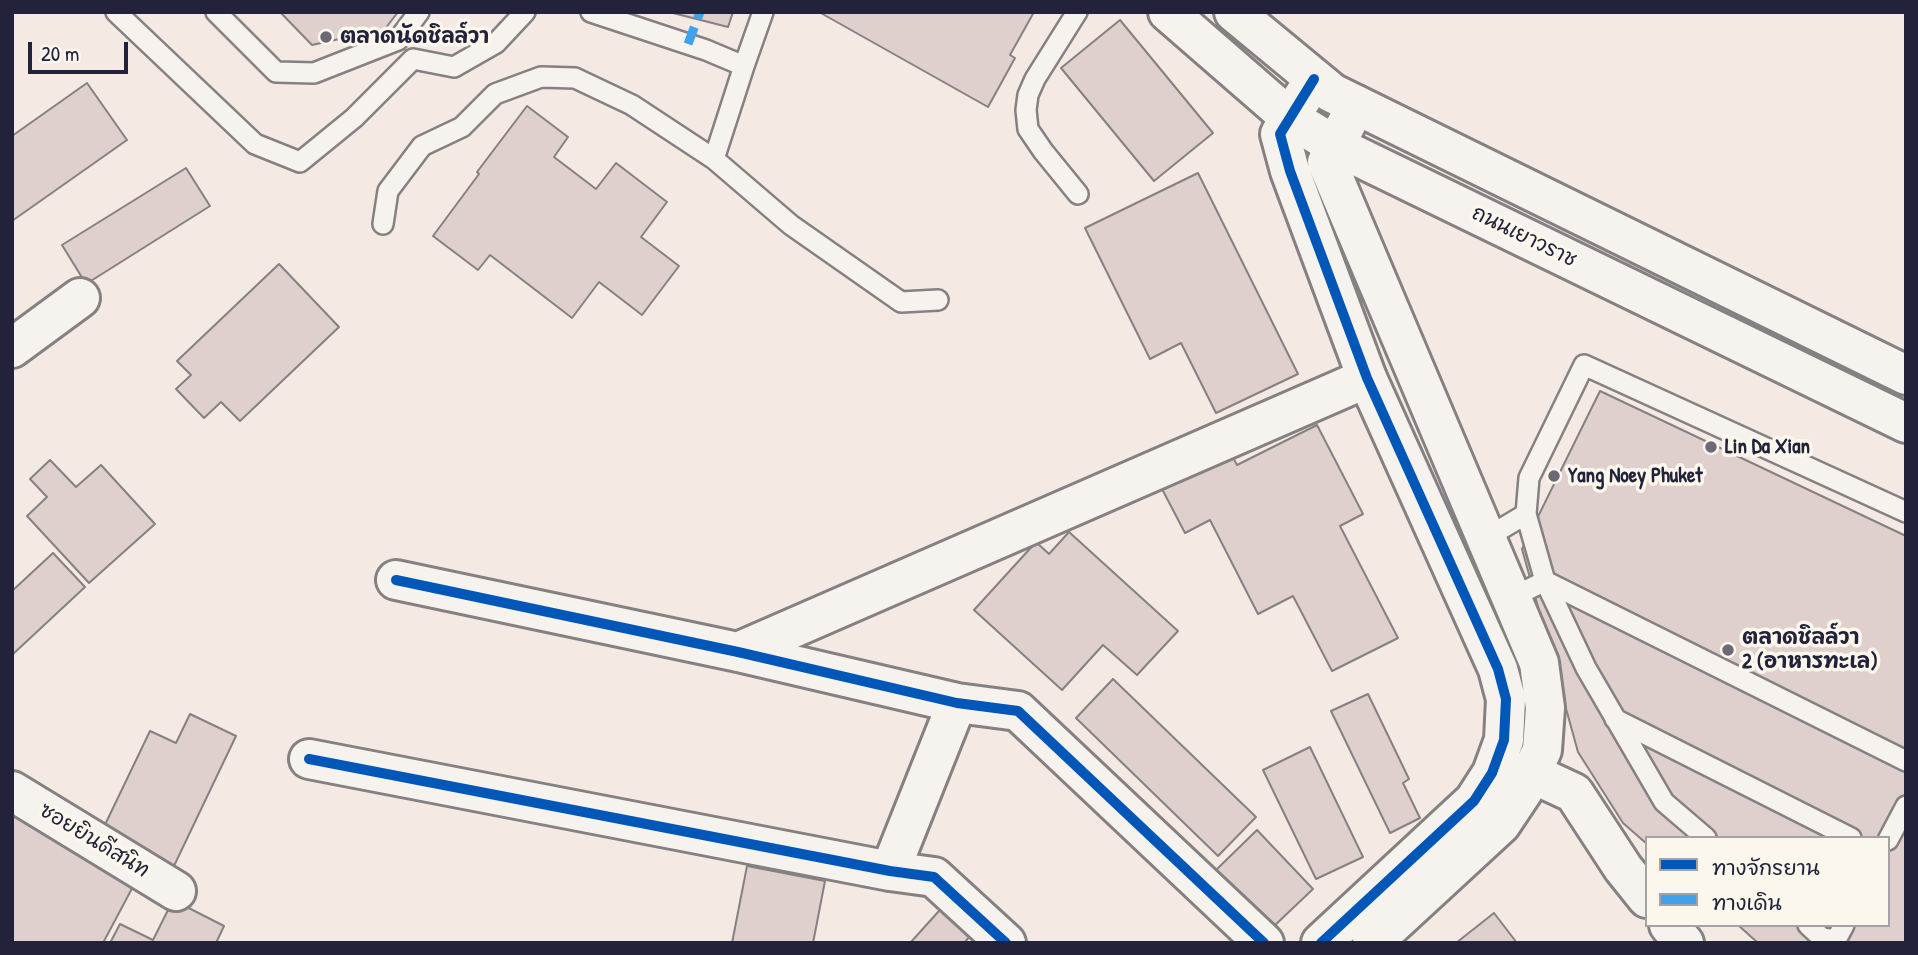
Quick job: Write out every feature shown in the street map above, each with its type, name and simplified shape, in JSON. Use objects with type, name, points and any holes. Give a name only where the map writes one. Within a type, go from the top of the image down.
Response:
[{"type":"street","name":"ถนนเยาวราช","points":[[1168,12],[1290,118],[1336,146],[1906,423]]},
{"type":"street","name":"ถนนเยาวราช","points":[[1234,12],[1332,93],[1906,375]]},
{"type":"street","points":[[1314,79],[1280,134],[1290,171],[1367,378],[1498,669],[1506,699],[1504,740],[1492,774],[1474,801],[1321,943]]},
{"type":"street","points":[[1356,105],[1327,162],[1539,663],[1545,708],[1542,750],[1523,790],[1501,824],[1372,943]]},
{"type":"street","points":[[12,348],[80,299]]},
{"type":"street","points":[[738,652],[1367,378]]},
{"type":"street","points":[[396,580],[738,652],[957,702],[1017,711],[1264,943]]},
{"type":"street","points":[[890,871],[957,702]]},
{"type":"street","points":[[309,759],[933,877],[1006,943]]},
{"type":"street","points":[[1531,773],[1574,793],[1623,868],[1645,896]]},
{"type":"street","name":"ซอยยินดีสนิท","points":[[12,791],[176,891]]},
{"type":"street","points":[[1671,927],[1684,943]]},
{"type":"lane","points":[[116,12],[255,144],[300,162],[354,118],[413,59]]},
{"type":"lane","points":[[216,12],[276,72],[314,73],[398,40],[419,12]]},
{"type":"lane","points":[[398,40],[413,59],[454,67],[496,43],[525,12]]},
{"type":"lane","points":[[591,12],[706,50],[744,66]]},
{"type":"lane","points":[[714,159],[763,12]]},
{"type":"lane","points":[[1077,12],[1035,79],[1028,95],[1026,110],[1028,129],[1078,194]]},
{"type":"lane","points":[[383,224],[388,191],[422,146],[462,127],[495,94],[541,77],[575,78],[632,105],[714,159],[791,225],[901,302],[938,300]]},
{"type":"lane","points":[[1704,836],[1664,802],[1586,668],[1545,581],[1526,514],[1529,478],[1584,365],[1906,513]]},
{"type":"lane","points":[[1486,538],[1526,514]]},
{"type":"lane","points":[[1511,598],[1545,581]]},
{"type":"lane","points":[[1545,581],[1906,761]]},
{"type":"lane","points":[[1615,719],[1847,836]]},
{"type":"lane","points":[[1890,836],[1906,806]]},
{"type":"lane","points":[[1810,927],[1822,937],[1836,940],[1843,927]]},
{"type":"building","name":"ตลาดนัดชิลล์วา","points":[[280,12],[398,12],[385,29],[312,45]]},
{"type":"building","points":[[669,12],[733,12],[728,27]]},
{"type":"building","points":[[819,12],[1034,12],[1010,55],[1015,58],[988,107]]},
{"type":"building","points":[[1120,20],[1213,133],[1154,181],[1061,68]]},
{"type":"building","points":[[87,83],[127,140],[12,221],[12,136]]},
{"type":"building","points":[[527,106],[568,137],[554,157],[596,189],[616,163],[667,202],[641,237],[679,266],[642,315],[599,282],[572,318],[490,255],[478,270],[433,236]]},
{"type":"building","points":[[186,168],[210,206],[86,284],[62,245]]},
{"type":"building","points":[[1198,173],[1298,374],[1216,413],[1181,343],[1150,359],[1085,228]]},
{"type":"building","points":[[279,264],[339,327],[240,421],[221,402],[204,418],[176,389],[191,375],[177,361]]},
{"type":"building","name":"ตลาดชิลล์วา 2 (อาหารทะเล)","points":[[1600,391],[1906,536],[1906,943],[1758,943],[1740,927],[1890,927],[1890,836],[1645,836],[1645,842],[1623,823],[1578,752],[1522,549]]},
{"type":"building","points":[[1317,425],[1363,514],[1340,526],[1398,638],[1332,671],[1293,596],[1258,614],[1210,520],[1185,533],[1161,487],[1230,452],[1237,465]]},
{"type":"building","points":[[50,460],[76,487],[101,465],[155,524],[89,583],[27,516],[47,497],[30,479]]},
{"type":"building","points":[[1069,532],[1178,631],[1137,675],[1103,645],[1062,690],[974,610],[1036,542],[1049,554]]},
{"type":"building","points":[[53,553],[85,587],[12,655],[12,591]]},
{"type":"building","points":[[1113,679],[1256,817],[1218,856],[1076,718]]},
{"type":"building","points":[[1368,694],[1409,779],[1403,783],[1420,818],[1390,833],[1331,711]]},
{"type":"building","points":[[190,714],[236,736],[173,868],[101,833],[150,731],[176,743]]},
{"type":"building","points":[[1310,747],[1363,857],[1316,879],[1263,770]]},
{"type":"building","points":[[12,813],[137,879],[103,943],[12,943]]},
{"type":"building","points":[[1257,830],[1313,889],[1272,928],[1216,870]]},
{"type":"building","points":[[747,866],[825,881],[813,943],[732,943]]},
{"type":"building","points":[[173,900],[224,926],[216,943],[110,943],[120,924],[153,940]]},
{"type":"building","points":[[947,902],[977,928],[964,943],[912,943],[911,942]]},
{"type":"building","points":[[1494,913],[1517,943],[1456,943]]},
{"type":"marked path","points":[[688,44],[700,12]]},
{"type":"cycle path","points":[[1314,79],[1280,134],[1290,171],[1367,378],[1498,669],[1506,699],[1504,740],[1492,773],[1474,801],[1321,943]]},
{"type":"cycle path","points":[[396,580],[738,652],[957,703],[1018,711],[1264,943]]},
{"type":"cycle path","points":[[309,759],[890,871],[934,877],[1006,943]]},
{"type":"place","name":"ตลาดนัดชิลล์วา","points":[[326,37]]},
{"type":"place","name":"Lin Da Xian","points":[[1711,447]]},
{"type":"place","name":"Yang Noey Phuket","points":[[1554,476]]},
{"type":"place","name":"ตลาดชิลล์วา 2 (อาหารทะเล)","points":[[1728,650]]}]
